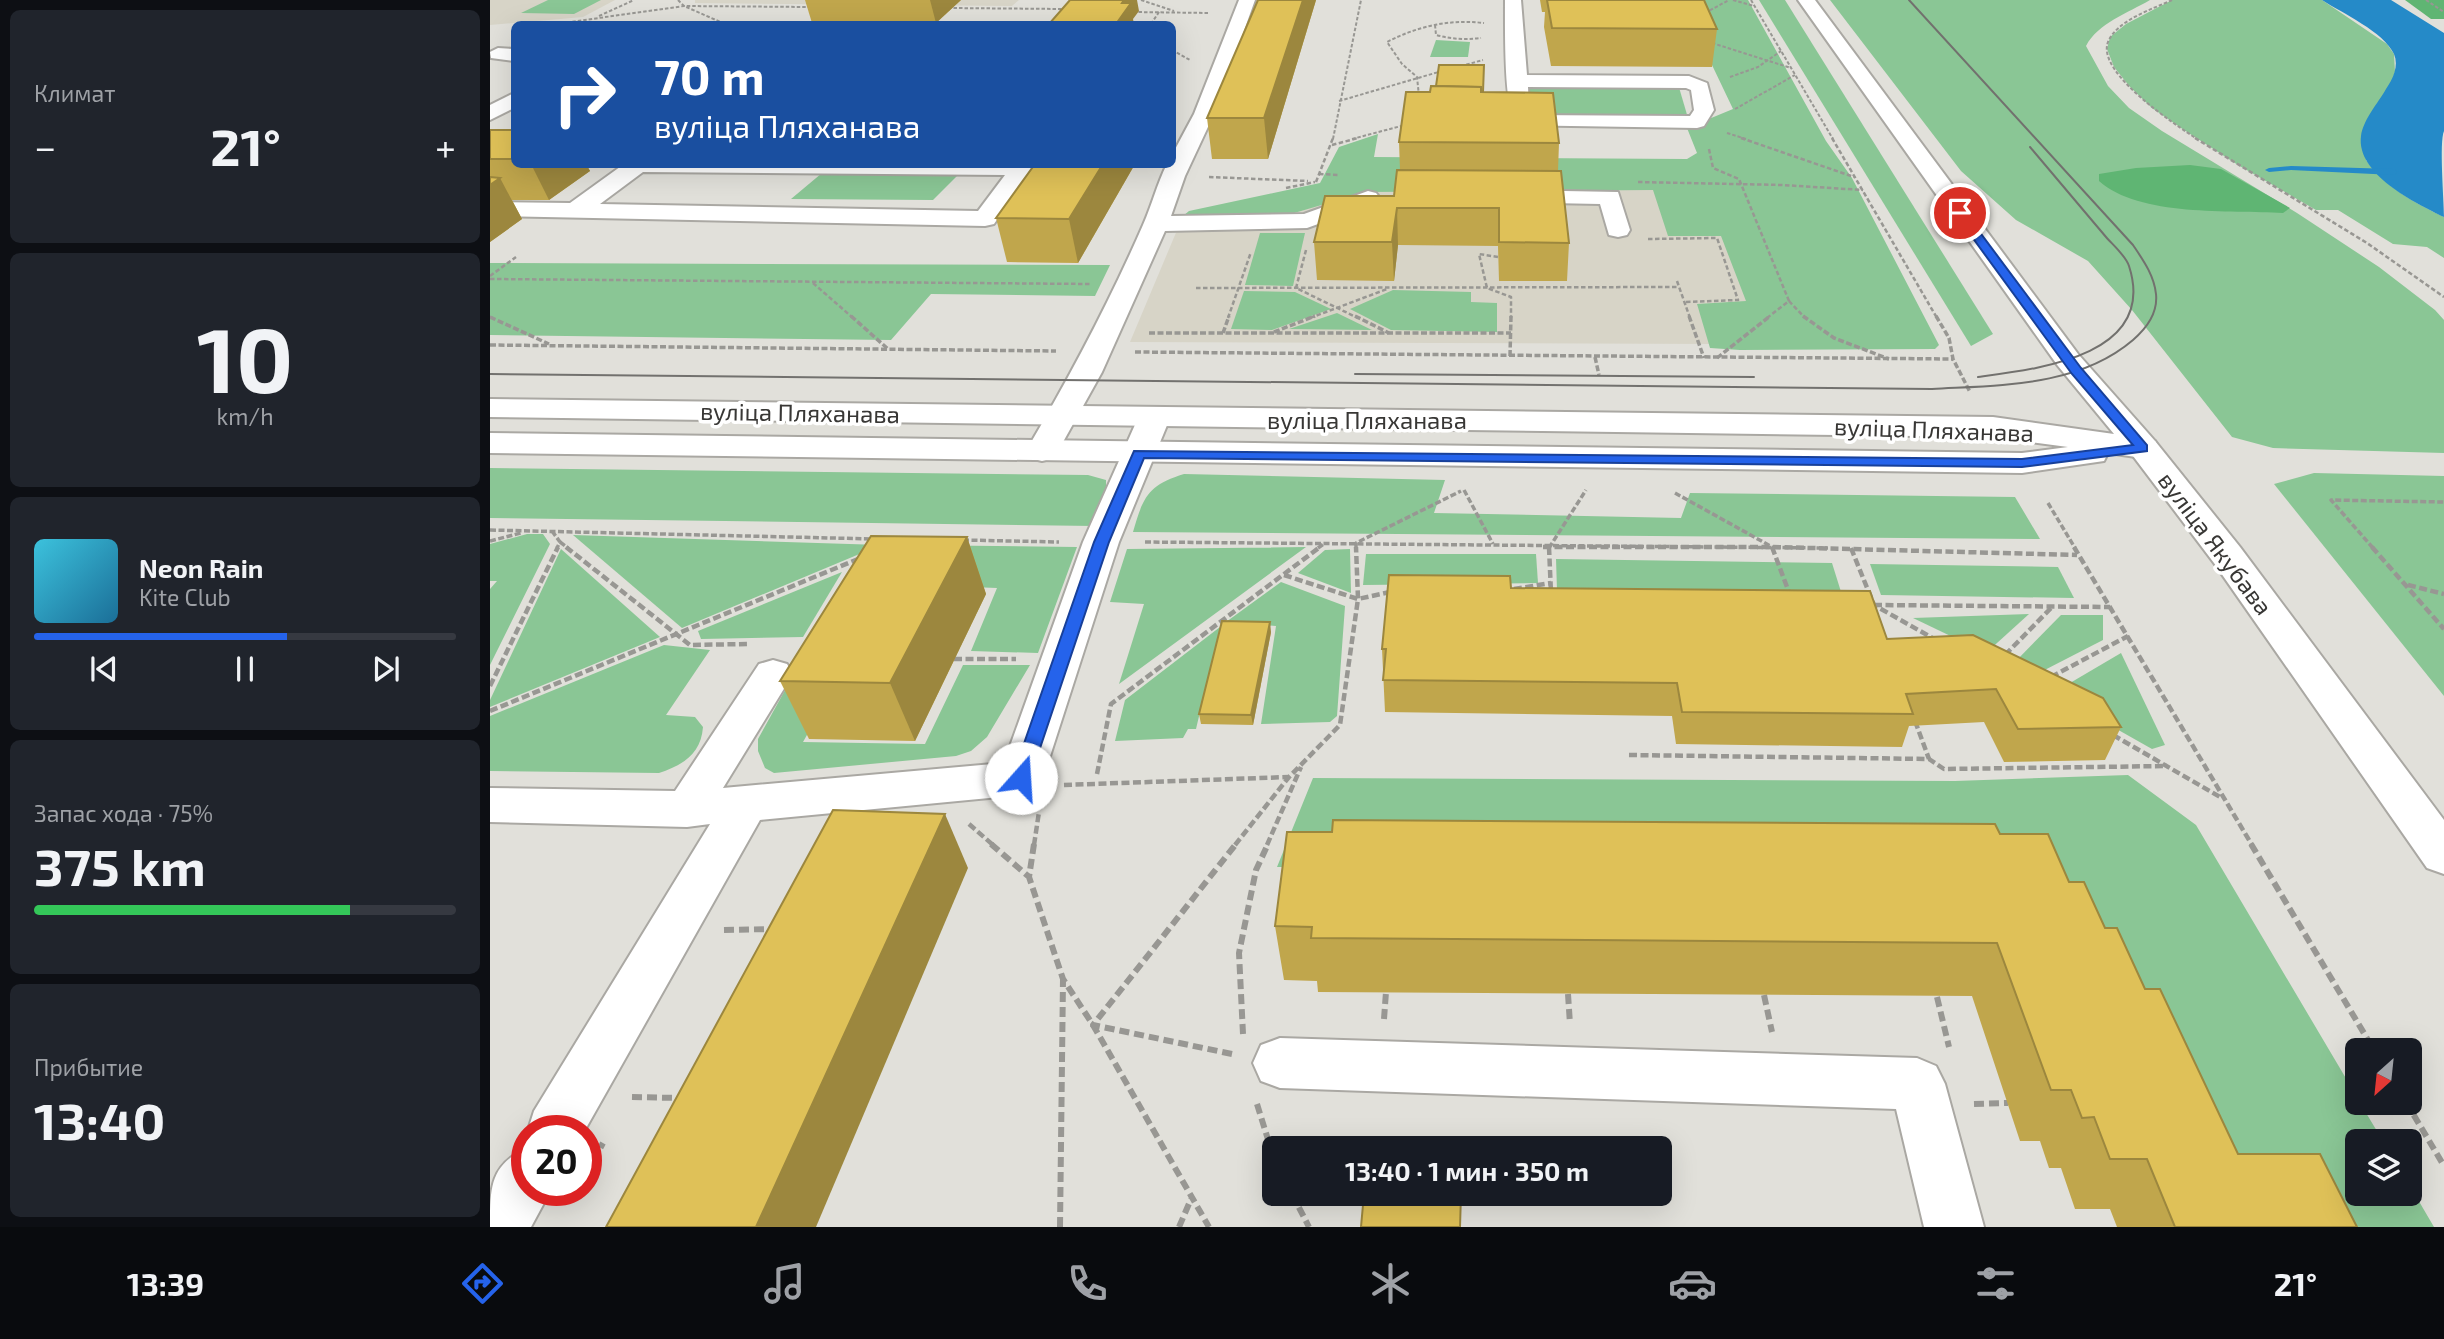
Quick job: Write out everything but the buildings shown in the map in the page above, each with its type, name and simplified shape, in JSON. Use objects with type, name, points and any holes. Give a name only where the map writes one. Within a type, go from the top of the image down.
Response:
[{"type":"main road","name":"вуліца Якубава","points":[[1807,0],[2072,365],[2143,448],[2227,555],[2444,855]]},
{"type":"main road","points":[[1042,451],[1096,351],[1156,224],[1173,176],[1203,114],[1244,7]]},
{"type":"main road","points":[[1512,20],[1521,121]]},
{"type":"main road","points":[[1496,121],[1701,124],[1704,110],[1700,87],[1689,82],[1516,80]]},
{"type":"main road","points":[[490,114],[511,101]]},
{"type":"main road","points":[[578,209],[635,168]]},
{"type":"main road","points":[[490,209],[985,219],[1021,168]]},
{"type":"main road","points":[[1156,224],[1307,221],[1371,197],[1398,197]]},
{"type":"main road","points":[[1490,197],[1610,197],[1628,235]]},
{"type":"main road","points":[[1082,316],[1111,318]]},
{"type":"main road","name":"вуліца Пляханава","points":[[490,408],[1993,427],[2143,448]]},
{"type":"main road","points":[[490,805],[687,808],[1021,778],[1101,542],[1154,418]]},
{"type":"main road","name":"вуліца Пляханава","points":[[490,443],[2022,463],[2143,448]]},
{"type":"main road","points":[[687,808],[764,659]]},
{"type":"main road","points":[[563,1115],[747,802]]},
{"type":"main road","points":[[1260,1071],[1917,1084],[1954,1227]]},
{"type":"main road","points":[[497,1227],[511,1204]]},
{"type":"path","points":[[578,21],[602,15],[634,0]]},
{"type":"path","points":[[678,0],[684,6],[718,21]]},
{"type":"path","points":[[1141,0],[1177,13]]},
{"type":"path","points":[[1173,176],[1316,182],[1332,145],[1361,0]]},
{"type":"path","points":[[1703,14],[1731,0],[1755,6]]},
{"type":"path","points":[[1751,0],[1949,338],[1953,359],[1966,387],[1973,395]]},
{"type":"path","points":[[2172,0],[2126,24],[2110,37],[2107,49],[2114,67],[2130,87],[2152,108],[2184,130],[2370,244],[2444,297]]},
{"type":"path","points":[[2426,0],[2444,12]]},
{"type":"path","points":[[578,21],[684,6],[820,7]]},
{"type":"path","points":[[1121,12],[1177,13],[1244,7]]},
{"type":"path","points":[[944,8],[1067,9]]},
{"type":"path","points":[[1153,21],[1159,12]]},
{"type":"path","points":[[1435,25],[1436,35],[1456,39],[1485,37],[1512,20]]},
{"type":"path","points":[[1419,99],[1417,77],[1402,64],[1387,42],[1401,33],[1435,25],[1512,20]]},
{"type":"path","points":[[1701,42],[1714,43],[1792,69]]},
{"type":"path","points":[[1454,68],[1515,52]]},
{"type":"path","points":[[1339,100],[1441,71]]},
{"type":"path","points":[[1701,124],[1795,75]]},
{"type":"path","points":[[1398,125],[1410,123]]},
{"type":"path","points":[[1701,124],[1855,178]]},
{"type":"path","points":[[1701,124],[1713,168],[1739,179],[1789,301],[1804,320],[1827,337],[1892,360]]},
{"type":"path","points":[[1628,235],[1717,238],[1738,300],[1684,302]]},
{"type":"path","points":[[1296,288],[1308,242]]},
{"type":"path","points":[[1223,333],[1253,246]]},
{"type":"path","points":[[1487,288],[1479,254],[1498,257]]},
{"type":"path","points":[[490,277],[516,257]]},
{"type":"path","points":[[490,277],[812,283],[1127,284]]},
{"type":"path","points":[[1677,281],[1704,358]]},
{"type":"path","points":[[812,283],[888,350]]},
{"type":"path","points":[[1196,288],[1679,287]]},
{"type":"path","points":[[1296,288],[1390,333]]},
{"type":"path","points":[[1269,333],[1391,288]]},
{"type":"path","points":[[1487,288],[1511,297],[1510,356]]},
{"type":"path","points":[[1717,358],[1789,301]]},
{"type":"path","points":[[490,317],[553,346]]},
{"type":"path","points":[[1149,333],[1511,333]]},
{"type":"path","points":[[490,345],[1953,359]]},
{"type":"path","points":[[1595,357],[1598,375]]},
{"type":"path","points":[[1552,599],[1549,547],[1587,489]]},
{"type":"path","points":[[1356,543],[1464,490],[1493,544]]},
{"type":"path","points":[[1669,490],[1773,547],[1794,606]]},
{"type":"path","points":[[2442,623],[2331,500],[2444,502]]},
{"type":"path","points":[[2048,503],[2367,1038]]},
{"type":"path","points":[[490,530],[880,539]]},
{"type":"path","points":[[551,530],[561,542],[691,645],[764,659]]},
{"type":"path","points":[[490,541],[525,531]]},
{"type":"path","points":[[961,540],[1851,548],[2077,555]]},
{"type":"path","points":[[490,686],[561,542]]},
{"type":"path","points":[[1097,774],[1111,704],[1326,542]]},
{"type":"path","points":[[1093,1026],[1289,777],[1340,725],[1358,599],[1356,543]]},
{"type":"path","points":[[1851,548],[1878,618]]},
{"type":"path","points":[[490,711],[678,636],[866,556]]},
{"type":"path","points":[[848,572],[855,560]]},
{"type":"path","points":[[1283,575],[1358,599],[1393,591]]},
{"type":"path","points":[[1505,590],[1551,583]]},
{"type":"path","points":[[2406,584],[2444,594]]},
{"type":"path","points":[[1860,605],[2111,607]]},
{"type":"path","points":[[1874,605],[1942,643]]},
{"type":"path","points":[[2001,660],[2054,606]]},
{"type":"path","points":[[2040,683],[2128,636]]},
{"type":"path","points":[[954,659],[989,659]]},
{"type":"path","points":[[1910,707],[1929,759]]},
{"type":"path","points":[[2109,734],[2222,798]]},
{"type":"path","points":[[1629,755],[1929,759],[1944,769],[2167,765]]},
{"type":"path","points":[[1270,1136],[1239,953],[1256,870],[1304,760]]},
{"type":"path","points":[[1057,786],[1289,777]]},
{"type":"path","points":[[1041,799],[1028,877],[1063,979],[1209,1227]]},
{"type":"path","points":[[960,816],[1028,877]]},
{"type":"path","points":[[728,917],[721,930],[775,929]]},
{"type":"path","points":[[1060,1227],[1063,979]]},
{"type":"path","points":[[1568,994],[1570,1030]]},
{"type":"path","points":[[1764,995],[1774,1044]]},
{"type":"path","points":[[1937,997],[1949,1047]]},
{"type":"path","points":[[1093,1026],[1260,1071]]},
{"type":"path","points":[[623,1108],[636,1085]]},
{"type":"path","points":[[629,1097],[692,1098]]},
{"type":"path","points":[[1969,1104],[2008,1103]]},
{"type":"path","points":[[2414,1115],[2444,1166]]},
{"type":"path","points":[[602,1146],[605,1141]]},
{"type":"path","points":[[1179,1227],[1191,1199]]},
{"type":"path","points":[[1298,1206],[1308,1227]]},
{"type":"shaded area","points":[[490,0],[615,0],[583,17],[511,21],[511,23],[490,25]]},
{"type":"shaded area","points":[[695,0],[1019,0],[1012,6],[695,3]]},
{"type":"shaded area","points":[[1659,189],[1747,226],[1775,302],[1714,344],[1130,342],[1183,216],[1270,216],[1365,190]]},
{"type":"green space","points":[[548,0],[601,0],[574,14],[521,13]]},
{"type":"green space","points":[[1681,0],[1748,0],[1826,141],[1852,178],[1939,345],[1935,349],[1710,348],[1697,304],[1746,301],[1721,236],[1668,236],[1653,190],[1366,192],[1277,218],[1183,216],[1189,211],[1320,183],[1339,147],[1378,134],[1374,157],[1687,159],[1697,153],[1687,128],[1733,109]]},
{"type":"green space","points":[[1759,0],[1785,0],[1993,334],[1971,346]]},
{"type":"green space","points":[[1830,0],[2150,0],[2106,25],[2086,46],[2108,86],[2129,108],[2162,131],[2297,213],[2379,267],[2435,310],[2444,320],[2444,453],[2273,448],[2232,437],[2132,310],[2088,261],[2016,220],[1961,171]]},
{"type":"green space","points":[[2172,0],[2322,0],[2387,44],[2394,54],[2395,72],[2366,160],[2391,186],[2444,217],[2444,258],[2427,247],[2393,244],[2338,210],[2316,210],[2238,165],[2152,108],[2114,67],[2107,49],[2110,37],[2126,24]]},
{"type":"green space","points":[[2405,0],[2444,0],[2444,19],[2431,19]]},
{"type":"green space","points":[[1436,40],[1470,42],[1468,57],[1430,57]]},
{"type":"green space","points":[[1527,82],[1678,84],[1688,118],[1528,116]]},
{"type":"green space","points":[[2190,165],[2221,169],[2290,208],[2283,213],[2161,206],[2116,193],[2099,181],[2099,174],[2136,168]]},
{"type":"green space","points":[[828,168],[962,171],[933,200],[791,199]]},
{"type":"green space","points":[[1260,233],[1305,233],[1293,286],[1245,285]]},
{"type":"green space","points":[[490,263],[1110,265],[1095,296],[931,294],[891,340],[490,335]]},
{"type":"green space","points":[[1393,290],[1471,292],[1471,302],[1497,303],[1497,332],[1391,330],[1350,309]]},
{"type":"green space","points":[[1244,291],[1295,292],[1331,309],[1272,330],[1231,329]]},
{"type":"green space","points":[[1337,313],[1372,330],[1289,329]]},
{"type":"green space","points":[[490,468],[1088,475],[1106,480],[1106,493],[1095,526],[490,518]]},
{"type":"green space","points":[[2314,473],[2444,476],[2444,696],[2274,484]]},
{"type":"green space","points":[[1184,474],[1445,480],[1434,513],[1681,518],[1690,493],[2015,497],[2040,539],[1133,532],[1149,494],[1162,483]]},
{"type":"green space","points":[[527,534],[543,534],[550,544],[490,665],[490,589],[497,581],[490,581],[490,544]]},
{"type":"green space","points":[[573,535],[881,545],[682,628]]},
{"type":"green space","points":[[907,545],[1077,547],[1038,653],[971,651],[997,588],[892,584]]},
{"type":"green space","points":[[1306,547],[1119,684],[1144,604],[1110,602],[1127,549]]},
{"type":"green space","points":[[561,549],[660,637],[490,707],[490,700]]},
{"type":"green space","points":[[1350,549],[1351,593],[1298,573],[1325,550]]},
{"type":"green space","points":[[1366,554],[1536,554],[1538,583],[1363,585]]},
{"type":"green space","points":[[1556,559],[1832,563],[1842,595],[1557,590]]},
{"type":"green space","points":[[1870,564],[2058,567],[2074,598],[1881,595]]},
{"type":"green space","points":[[842,572],[803,637],[701,639],[698,631]]},
{"type":"green space","points":[[1281,582],[1345,606],[1337,716],[1330,722],[1261,724],[1276,626],[1226,622]]},
{"type":"green space","points":[[2029,614],[1986,653],[1913,618]]},
{"type":"green space","points":[[2061,615],[2103,615],[2103,640],[2033,676],[2013,664]]},
{"type":"green space","points":[[1220,627],[1196,729],[1188,729],[1183,738],[1115,741],[1125,700]]},
{"type":"green space","points":[[664,645],[710,650],[666,715],[695,717],[703,727],[695,751],[683,762],[659,773],[490,771],[490,716]]},
{"type":"green space","points":[[2121,653],[2165,745],[2152,749],[2053,693]]},
{"type":"green space","points":[[963,665],[1030,665],[987,737],[971,751],[956,756],[774,773],[765,768],[758,751],[758,739],[794,674],[842,673],[803,742],[925,744]]},
{"type":"green space","points":[[2128,775],[2196,825],[2345,1077],[2345,1115],[2367,1115],[2376,1129],[2345,1129],[2345,1206],[2422,1206],[2434,1227],[2303,1227],[2203,1179],[2018,867],[1277,867],[1313,778],[1955,781]]},
{"type":"water","points":[[2322,0],[2391,0],[2444,33],[2444,217],[2404,195],[2377,175],[2368,163],[2362,150],[2362,130],[2393,77],[2396,68],[2394,54],[2372,31]]},
{"type":"waterway","points":[[2269,170],[2291,168],[2394,172]]},
{"type":"tram line","points":[[490,374],[1932,389],[2037,381],[2088,367],[2111,355],[2133,340],[2153,314],[2155,287],[2144,262],[2133,245],[1909,0]]},
{"type":"tram line","points":[[1978,377],[2031,369],[2087,352],[2110,339],[2126,320],[2133,296],[2129,266],[2125,258],[2030,147]]},
{"type":"tram line","points":[[1355,374],[1754,377]]},
{"type":"route","points":[[1021,778],[1101,542],[1139,453],[2022,463],[2143,448],[2077,371],[1960,213]]}]
